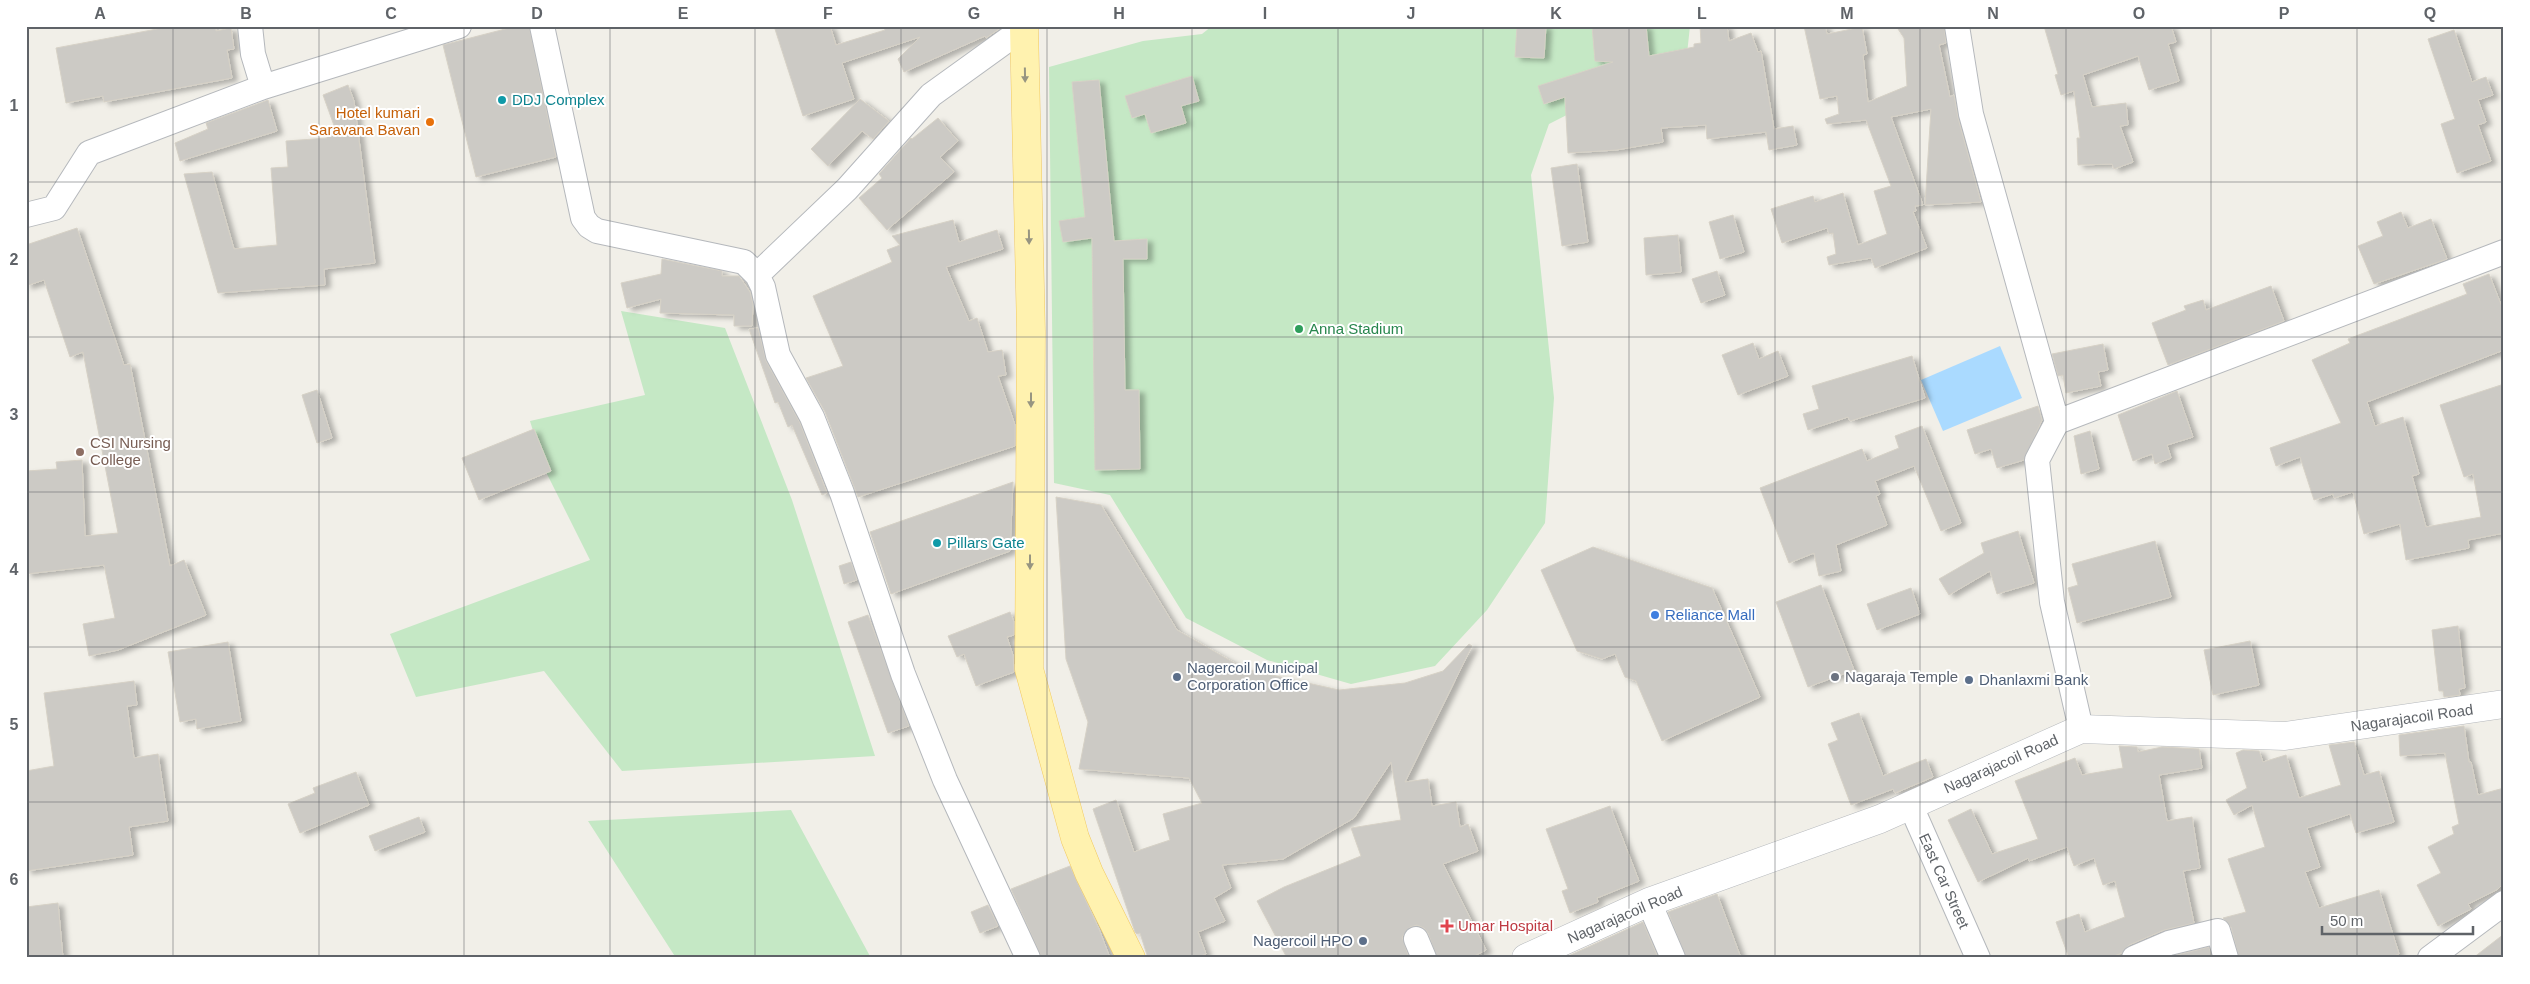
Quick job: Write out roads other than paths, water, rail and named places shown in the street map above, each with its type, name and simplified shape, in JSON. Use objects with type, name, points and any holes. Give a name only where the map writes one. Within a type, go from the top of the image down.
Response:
[{"type":"main road","points":[[1024,27],[1031,332],[1030,669],[1075,838],[1089,873],[1131,958]]},
{"type":"street","points":[[250,26],[253,54],[263,87]]},
{"type":"street","points":[[26,216],[54,208],[89,153],[263,87],[459,26]]},
{"type":"street","points":[[542,26],[584,218],[589,226],[597,231],[744,262],[757,274],[763,287],[778,355],[812,417],[842,493],[872,587],[945,780],[1028,958]]},
{"type":"street","points":[[1957,26],[1971,114],[2056,422],[2037,460],[2052,602],[2081,729]]},
{"type":"street","points":[[757,274],[847,189],[931,95],[1024,27]]},
{"type":"street","points":[[2056,422],[2504,252]]},
{"type":"street","name":"Nagarajacoil Road","points":[[1526,958],[1649,902],[1880,819],[2081,729],[2285,736],[2504,704]]},
{"type":"street","name":"East Car Street","points":[[1910,804],[1978,958]]},
{"type":"street","points":[[1649,902],[1673,958]]},
{"type":"street","points":[[2430,958],[2504,903]]},
{"type":"street","points":[[2134,958],[2169,943],[2218,932],[2226,958]]},
{"type":"water","points":[[2000,346],[2022,398],[1943,431],[1921,380]]},
{"type":"place","name":"DDJ Complex","points":[[502,100]]},
{"type":"place","name":"Hotel kumari Saravana Bavan","points":[[430,122]]},
{"type":"place","name":"Anna Stadium","points":[[1299,329]]},
{"type":"place","name":"CSI Nursing College","points":[[80,452]]},
{"type":"place","name":"Pillars Gate","points":[[937,543]]},
{"type":"place","name":"Reliance Mall","points":[[1655,615]]},
{"type":"place","name":"Nagercoil Municipal Corporation Office","points":[[1177,677]]},
{"type":"place","name":"Nagaraja Temple","points":[[1835,677]]},
{"type":"place","name":"Dhanlaxmi Bank","points":[[1969,680]]},
{"type":"place","name":"Umar Hospital","points":[[1447,926]]},
{"type":"place","name":"Nagercoil HPO","points":[[1363,941]]}]
